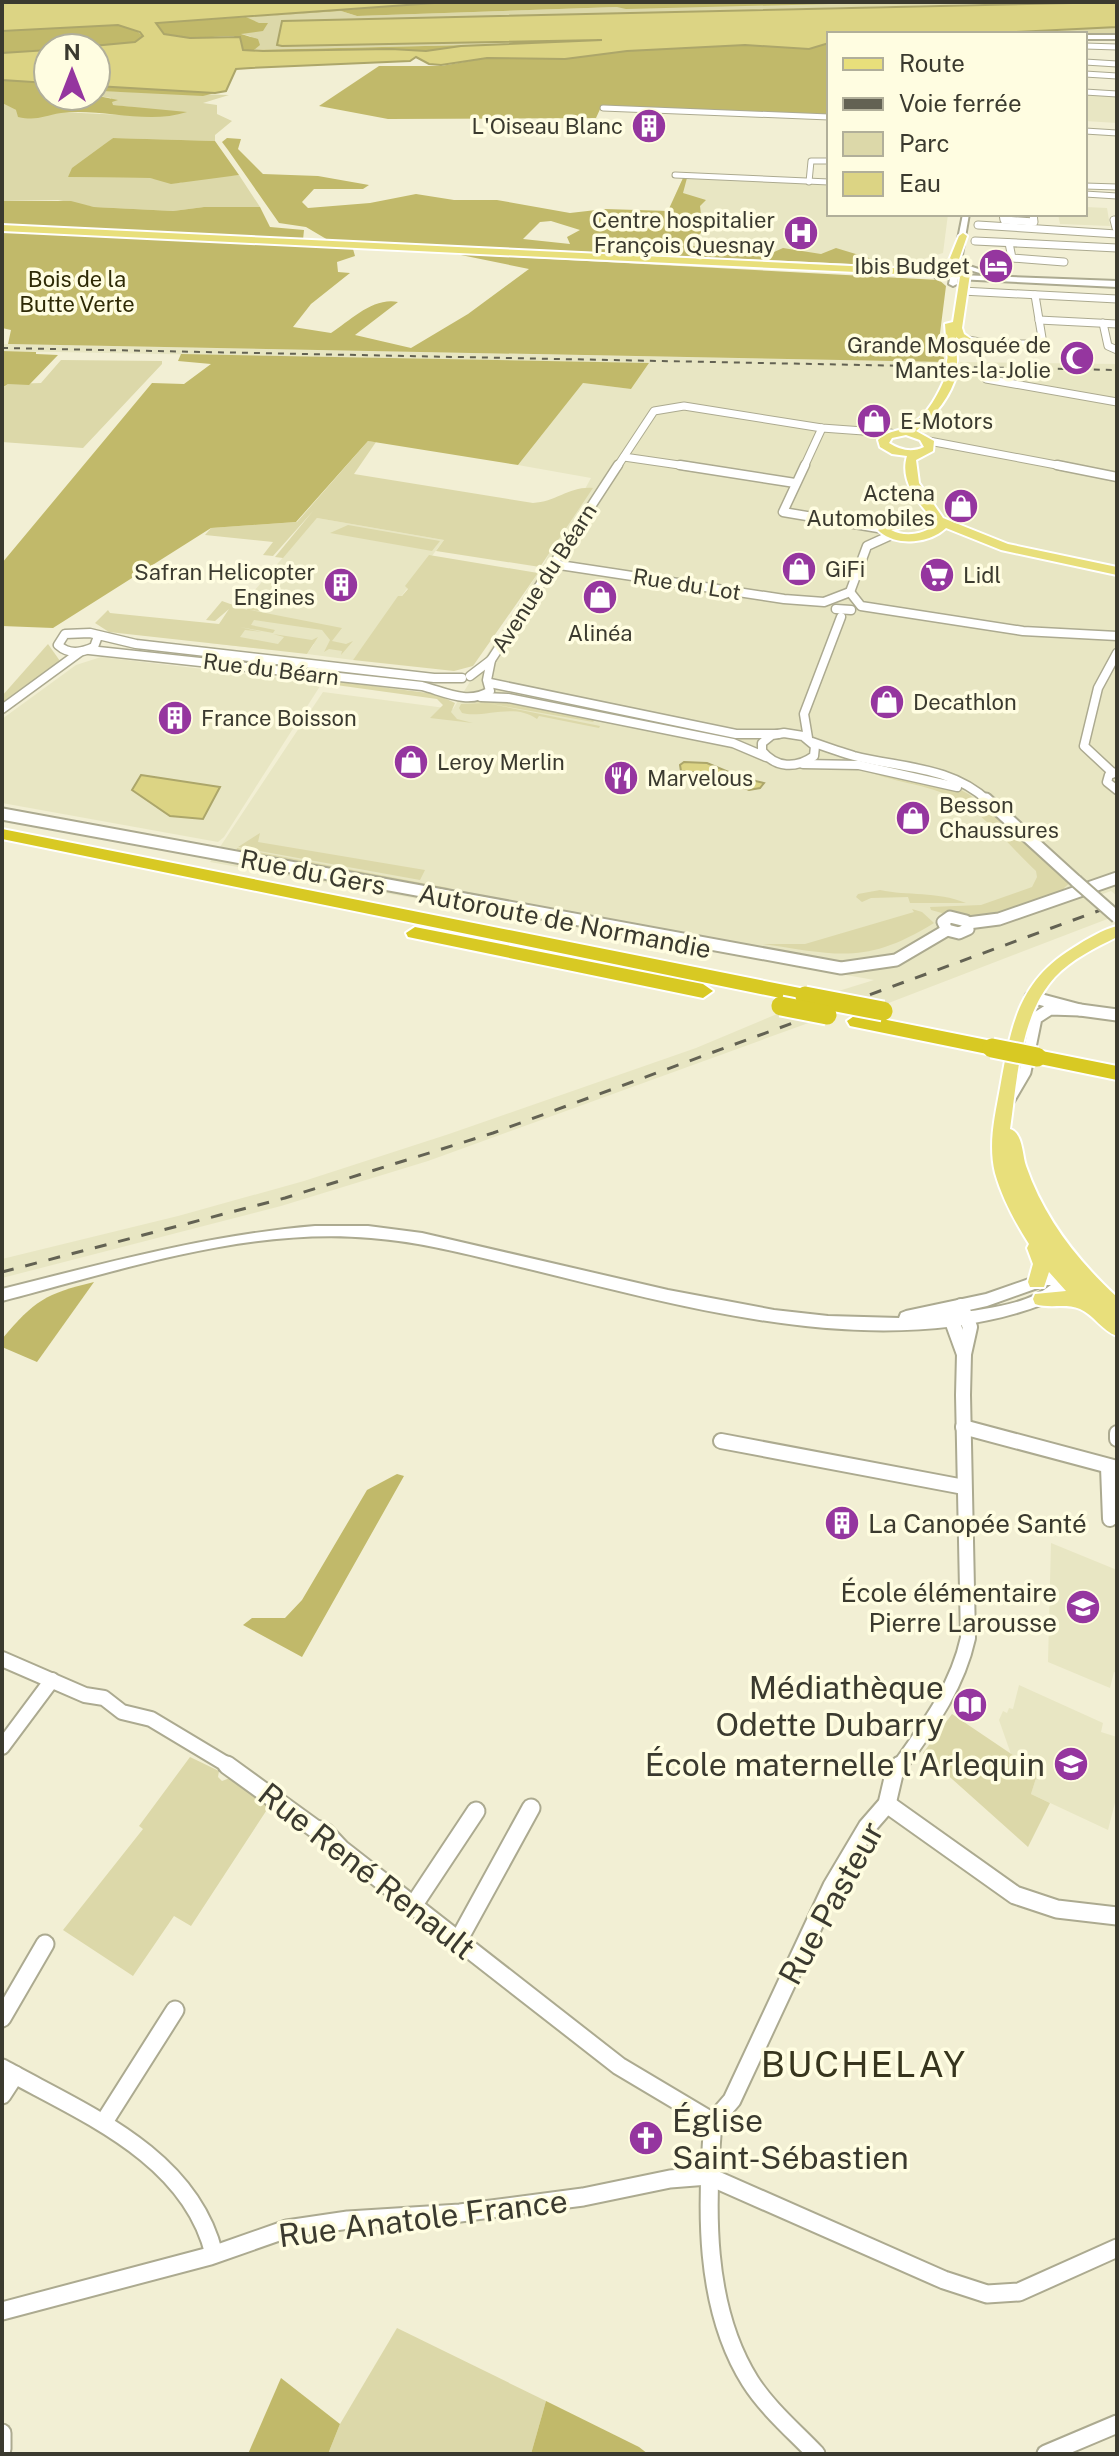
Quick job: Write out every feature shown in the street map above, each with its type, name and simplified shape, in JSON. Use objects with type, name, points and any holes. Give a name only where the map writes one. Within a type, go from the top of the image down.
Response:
[{"type":"highway","name":"Autoroute de Normandie","points":[[2,834],[883,1011],[993,1041]]},
{"type":"highway","name":"Autoroute de Normandie","points":[[2,849],[857,1021],[1038,1050],[1117,1073]]},
{"type":"highway","name":"Autoroute de Normandie","points":[[1038,1050],[1117,1058]]},
{"type":"main road","points":[[2,228],[825,268],[961,278],[1117,283]]},
{"type":"main road","points":[[936,274],[952,265],[963,236]]},
{"type":"main road","points":[[918,518],[921,510],[903,487],[898,457],[883,444],[884,438],[919,425],[946,391],[954,367],[950,342],[961,278]]},
{"type":"main road","points":[[961,278],[957,328],[966,342]]},
{"type":"main road","points":[[950,342],[966,342]]},
{"type":"main road","points":[[939,524],[910,476],[910,461],[927,442],[951,394],[957,352],[966,342]]},
{"type":"main road","points":[[906,432],[927,442]]},
{"type":"main road","points":[[894,452],[916,454]]},
{"type":"main road","points":[[886,532],[918,518],[1019,557],[1117,574]]},
{"type":"main road","points":[[886,532],[903,538],[939,524]]},
{"type":"main road","points":[[1117,924],[1095,935],[1055,969],[1031,997],[1018,1029],[1000,1149],[1015,1201],[1037,1241],[1074,1277],[1117,1309]]},
{"type":"main road","points":[[1081,948],[1117,931]]},
{"type":"main road","points":[[1006,1107],[1014,1158],[1031,1204],[1090,1305],[1117,1328]]},
{"type":"main road","points":[[1037,1241],[1036,1251],[1042,1264],[1039,1290],[1090,1305]]},
{"type":"street","points":[[1087,37],[1117,37]]},
{"type":"street","points":[[1087,46],[1117,47]]},
{"type":"street","points":[[1087,62],[1117,64]]},
{"type":"street","points":[[1087,74],[1117,76]]},
{"type":"street","points":[[1087,92],[1117,94]]},
{"type":"street","points":[[603,108],[827,117]]},
{"type":"street","points":[[1087,130],[1117,131]]},
{"type":"street","points":[[809,182],[811,161],[827,161]]},
{"type":"street","points":[[675,175],[827,182]]},
{"type":"street","points":[[1087,186],[1117,187]]},
{"type":"street","points":[[1087,194],[1117,196]]},
{"type":"street","points":[[961,278],[966,216]]},
{"type":"street","points":[[961,278],[972,216]]},
{"type":"street","points":[[1004,216],[1007,221],[1034,222],[1033,216]]},
{"type":"street","points":[[978,225],[1097,233],[1117,230],[1114,220],[1117,220]]},
{"type":"street","points":[[1009,243],[1012,258],[1064,264],[1057,228]]},
{"type":"street","points":[[975,241],[1116,248],[1117,257]]},
{"type":"street","points":[[961,278],[988,277]]},
{"type":"street","points":[[961,278],[1035,295],[1117,299]]},
{"type":"street","points":[[966,342],[1043,344],[1035,295]]},
{"type":"street","points":[[1050,296],[1055,321]]},
{"type":"street","points":[[1039,320],[1117,324]]},
{"type":"street","points":[[1103,323],[1108,346],[1117,350]]},
{"type":"street","points":[[986,379],[1117,402]]},
{"type":"street","name":"Avenue du Béarn","points":[[466,677],[491,660],[650,414],[672,406],[822,428]]},
{"type":"street","points":[[822,428],[891,433]]},
{"type":"street","points":[[822,428],[869,437],[883,444]]},
{"type":"street","points":[[822,428],[783,512],[886,532]]},
{"type":"street","points":[[927,442],[1117,477]]},
{"type":"street","points":[[624,457],[795,483]]},
{"type":"street","points":[[853,603],[867,546],[886,532]]},
{"type":"street","name":"Rue du Lot","points":[[553,564],[767,597],[837,606],[853,603]]},
{"type":"street","points":[[803,764],[816,754],[804,714],[837,606],[853,603],[997,628],[1095,637],[1114,644],[1096,695],[1084,746],[1115,773],[1107,782],[1117,790]]},
{"type":"street","name":"Rue du Béarn","points":[[481,697],[466,698],[422,686],[64,651],[58,645],[65,634],[83,630],[98,636],[215,653],[434,678],[466,677],[489,682]]},
{"type":"street","points":[[2,709],[97,644],[98,636]]},
{"type":"street","points":[[58,669],[64,651]]},
{"type":"street","name":"Avenue du Béarn","points":[[489,682],[491,660]]},
{"type":"street","points":[[456,694],[453,685],[466,677]]},
{"type":"street","points":[[481,697],[490,691],[489,682],[736,734],[779,733],[854,756],[931,771],[959,780],[976,789],[1117,917]]},
{"type":"street","points":[[481,697],[508,698],[726,742],[781,764],[846,764],[950,784],[975,795],[997,811]]},
{"type":"street","points":[[766,757],[761,749],[762,743],[804,714]]},
{"type":"street","name":"Rue du Gers","points":[[2,814],[841,968],[896,960],[947,930],[963,933],[968,929],[968,923],[999,919],[1117,878]]},
{"type":"street","points":[[1031,997],[1080,1010]]},
{"type":"street","points":[[1006,1107],[1025,1072],[1036,1018],[1050,1009],[1117,1015]]},
{"type":"street","points":[[2,1295],[241,1238],[337,1229],[422,1238],[751,1314],[818,1322],[912,1324],[1039,1290],[1074,1277]]},
{"type":"street","name":"Rue Pasteur","points":[[713,2122],[732,2100],[832,1886],[867,1827],[887,1804],[894,1774],[953,1687],[966,1650],[969,1603],[963,1427],[964,1354],[969,1333],[959,1313]]},
{"type":"street","points":[[963,1427],[1112,1467],[1110,1519]]},
{"type":"street","points":[[721,1441],[844,1470],[964,1487]]},
{"type":"street","name":"Rue René Renault","points":[[2,1659],[85,1695],[104,1698],[122,1712],[151,1719],[231,1767],[314,1828],[325,1832],[341,1849],[619,2066],[713,2122]]},
{"type":"street","points":[[2,1747],[52,1680]]},
{"type":"street","points":[[887,1804],[988,1878],[1025,1900],[1057,1909],[1117,1916]]},
{"type":"street","points":[[458,1941],[531,1808]]},
{"type":"street","points":[[413,1906],[476,1811]]},
{"type":"street","points":[[2,2018],[45,1944]]},
{"type":"street","points":[[104,2122],[175,2010]]},
{"type":"street","points":[[2,2095],[8,2072],[104,2122],[157,2164],[188,2197],[208,2230],[214,2254]]},
{"type":"street","points":[[713,2122],[708,2176],[720,2297],[731,2344],[750,2381],[816,2454]]},
{"type":"street","points":[[708,2176],[944,2280],[987,2294],[1019,2292],[1117,2248]]},
{"type":"street","name":"Rue Anatole France","points":[[2,2311],[302,2227],[568,2199],[670,2179],[708,2176]]},
{"type":"street","points":[[1046,2454],[1117,2424]]},
{"type":"street","points":[[2,2433],[2,2449]]},
{"type":"shaded area","points":[[1087,94],[1117,95],[1117,123],[1087,121]]},
{"type":"shaded area","name":"Centre hospitalier François Quesnay","points":[[683,178],[827,185],[827,216],[948,216],[943,253],[899,266],[648,253]]},
{"type":"shaded area","points":[[1087,207],[1107,208],[1110,226],[1060,224],[1058,216],[1087,216]]},
{"type":"shaded area","points":[[2,344],[945,362],[948,370],[960,371],[960,362],[1117,364],[1117,896],[1111,891],[1089,899],[1110,918],[886,1004],[832,993],[874,980],[210,862],[323,692],[453,709],[544,563],[591,478],[518,465],[583,383],[631,389],[649,363],[2,351]]},
{"type":"shaded area","points":[[317,518],[444,540],[353,660],[307,654],[314,644],[273,650],[209,643]]},
{"type":"shaded area","points":[[101,657],[322,683],[218,842],[2,803],[2,719],[76,665]]},
{"type":"shaded area","points":[[777,1014],[814,1021],[428,1161],[281,1206],[2,1278],[2,1259],[304,1181],[696,1048]]},
{"type":"shaded area","name":"École élémentaire Pierre Larousse","points":[[1051,1543],[1117,1570],[1117,1673],[1114,1672],[1110,1688],[1048,1662]]},
{"type":"shaded area","name":"École maternelle l'Arlequin","points":[[1019,1685],[1103,1723],[1101,1732],[1117,1737],[1117,1795],[1108,1830],[1031,1794],[1038,1772],[1012,1757],[999,1720],[1003,1711],[1007,1713],[1009,1708],[1013,1709]]},
{"type":"green space","points":[[448,2],[911,2],[617,7],[357,16],[341,11],[264,16]]},
{"type":"green space","points":[[1073,2],[282,21],[277,45],[602,40],[598,42],[253,50],[258,46],[250,36],[241,34],[259,24],[246,17],[341,11],[357,16],[617,7]]},
{"type":"green space","points":[[246,17],[268,23],[263,31],[241,34],[258,39],[260,45],[254,50],[552,43],[461,46],[426,51],[243,50],[234,36],[190,38],[164,34],[155,23]]},
{"type":"green space","points":[[118,25],[132,27],[143,36],[135,42],[112,45],[112,32],[32,32],[32,51],[2,53],[2,31]]},
{"type":"green space","points":[[1117,27],[1117,34],[982,32]]},
{"type":"green space","points":[[827,43],[827,115],[601,107],[596,118],[388,119],[319,106],[379,66],[441,66],[487,58],[565,59],[627,51],[745,45],[809,49]]},
{"type":"green space","points":[[2,80],[32,82],[32,112],[77,112],[40,118],[18,117],[16,110],[2,103]]},
{"type":"green space","points":[[112,87],[215,93],[203,96],[112,92]]},
{"type":"green space","points":[[112,91],[229,95],[203,103],[217,105],[217,114],[232,121],[215,135],[215,141],[113,138],[68,177],[150,178],[180,183],[189,179],[239,175],[260,207],[204,207],[173,211],[94,207],[58,200],[2,201],[2,103],[16,110],[32,112],[146,116],[132,107],[112,105]]},
{"type":"green space","points":[[112,102],[113,105],[187,112],[156,117],[77,112],[112,112]]},
{"type":"green space","points":[[113,138],[215,141],[239,175],[171,184],[150,178],[68,177],[72,168]]},
{"type":"green space","points":[[227,138],[241,139],[238,149],[263,174],[318,176],[369,185],[363,189],[314,189],[302,202],[308,208],[370,203],[416,194],[454,200],[497,200],[570,213],[605,209],[668,211],[683,178],[687,178],[683,193],[706,200],[700,206],[702,223],[708,228],[690,241],[690,246],[774,252],[783,248],[821,254],[836,248],[869,258],[874,265],[328,240],[306,227],[279,223],[222,142]],"holes":[[[551,221],[580,230],[567,237],[570,244],[523,239],[540,222]]]},
{"type":"green space","name":"Bois de la Butte Verte","points":[[2,201],[71,201],[94,207],[173,211],[204,207],[260,207],[270,227],[304,230],[303,240],[353,249],[355,256],[337,262],[338,272],[350,273],[311,304],[293,327],[331,333],[371,306],[398,302],[355,335],[411,348],[468,314],[529,269],[456,254],[939,280],[946,286],[939,341],[945,362],[8,344],[11,330],[2,328]]},
{"type":"green space","points":[[2,351],[58,355],[29,385],[8,384],[2,388]]},
{"type":"green space","points":[[181,354],[649,363],[631,389],[583,383],[518,465],[368,441],[296,522],[211,528],[53,628],[2,626],[2,563],[152,383],[184,384],[211,364],[178,361]]},
{"type":"green space","points":[[61,360],[162,361],[162,364],[83,448],[2,442],[2,389],[8,384],[41,383]]},
{"type":"green space","points":[[368,441],[376,442],[354,474],[533,503],[577,489],[593,488],[540,567],[436,551],[444,540],[317,518],[283,558],[275,557],[313,511],[273,556],[263,555],[273,542],[205,535],[211,528],[297,522]]},
{"type":"green space","points":[[348,525],[440,541],[432,551],[330,533]]},
{"type":"green space","points":[[429,555],[538,573],[473,666],[454,671],[353,660],[398,596],[408,589],[405,586]]},
{"type":"green space","points":[[222,601],[247,610],[249,604],[261,606],[260,611],[250,610],[342,628],[332,641],[346,644],[353,641],[341,655],[342,651],[329,649],[324,652],[330,640],[322,630],[254,620],[251,625],[275,630],[273,633],[240,627],[262,632],[245,630],[240,637],[278,644],[284,637],[273,634],[312,640],[318,637],[307,654],[109,632],[95,623],[108,610],[110,613],[219,624],[229,609],[215,621],[206,620]]},
{"type":"green space","points":[[48,644],[60,661],[2,704],[2,696]]},
{"type":"green space","points":[[333,681],[436,694],[455,703],[451,712],[457,719],[473,723],[430,718],[443,705],[437,699],[336,685]]},
{"type":"green space","points":[[494,698],[596,719],[593,722],[486,703],[600,726],[539,716],[537,719],[528,714],[508,711],[462,713],[459,708],[461,704],[485,703],[464,702]]},
{"type":"green space","points":[[860,768],[959,789],[970,795],[1071,882],[1064,888],[1065,893],[999,914],[949,915],[931,910],[930,907],[981,905],[1032,887],[1037,877],[1036,871],[988,823],[956,799]]},
{"type":"green space","points":[[260,833],[258,842],[425,870],[420,880],[238,847]]},
{"type":"green space","points":[[237,848],[449,888],[445,891],[236,852]]},
{"type":"green space","points":[[880,890],[944,897],[966,903],[910,903],[908,897],[871,898],[862,902],[856,897]]},
{"type":"green space","points":[[912,909],[922,912],[934,923],[889,946],[870,951],[832,953],[763,944],[805,944],[914,912]]},
{"type":"green space","points":[[94,1282],[37,1362],[2,1347],[2,1339],[23,1315],[42,1300]]},
{"type":"green space","points":[[397,1474],[404,1476],[302,1657],[243,1625],[252,1618],[285,1618],[302,1600],[367,1490]]},
{"type":"green space","points":[[952,1714],[1038,1772],[1031,1794],[1050,1803],[1028,1847],[923,1753]]},
{"type":"green space","points":[[190,1757],[219,1771],[218,1777],[222,1781],[230,1778],[270,1805],[191,1926],[174,1916],[133,1976],[63,1930],[143,1829],[139,1826]]},
{"type":"green space","points":[[397,2328],[546,2401],[531,2454],[328,2454],[340,2424]]},
{"type":"green space","points":[[281,2378],[340,2424],[328,2454],[248,2454]]},
{"type":"green space","points":[[546,2401],[639,2447],[648,2454],[531,2454]]},
{"type":"water","points":[[2,2],[448,2],[156,23],[164,34],[190,38],[240,37],[243,50],[426,51],[461,46],[602,40],[277,45],[282,21],[1117,2],[1117,27],[1015,32],[827,32],[827,44],[809,49],[745,45],[627,51],[565,59],[487,58],[441,65],[429,64],[416,57],[410,61],[236,69],[226,91],[215,93],[112,87],[112,44],[135,42],[143,36],[140,32],[118,25],[2,31]]},
{"type":"water","points":[[32,51],[32,82],[2,80],[2,53]]},
{"type":"water","points":[[684,762],[707,763],[764,783],[760,788],[749,790],[712,774],[681,771],[680,765]]},
{"type":"water","points":[[141,775],[220,787],[203,819],[170,816],[132,790]]},
{"type":"railway","points":[[2,348],[1117,370]]},
{"type":"railway","points":[[2,1272],[285,1198],[493,1133],[1117,904]]},
{"type":"place","name":"L'Oiseau Blanc","points":[[649,126]]},
{"type":"place","name":"Centre hospitalier François Quesnay","points":[[801,233]]},
{"type":"place","name":"Ibis Budget","points":[[996,266]]},
{"type":"place","name":"Grande Mosquée de Mantes-la-Jolie","points":[[1077,358]]},
{"type":"place","name":"E-Motors","points":[[874,421]]},
{"type":"place","name":"Actena Automobiles","points":[[961,506]]},
{"type":"place","name":"GiFi","points":[[799,569]]},
{"type":"place","name":"Lidl","points":[[937,575]]},
{"type":"place","name":"Safran Helicopter Engines","points":[[341,585]]},
{"type":"place","name":"Alinéa","points":[[600,597]]},
{"type":"place","name":"Decathlon","points":[[887,702]]},
{"type":"place","name":"France Boisson","points":[[175,718]]},
{"type":"place","name":"Leroy Merlin","points":[[411,762]]},
{"type":"place","name":"Marvelous","points":[[621,778]]},
{"type":"place","name":"Besson Chaussures","points":[[913,818]]},
{"type":"place","name":"La Canopée Santé","points":[[842,1523]]},
{"type":"place","name":"École élémentaire Pierre Larousse","points":[[1083,1607]]},
{"type":"place","name":"Médiathèque Odette Dubarry","points":[[970,1705]]},
{"type":"place","name":"École maternelle l'Arlequin","points":[[1071,1764]]},
{"type":"place","name":"Église Saint-Sébastien","points":[[646,2138]]},
{"type":"district","name":"BUCHELAY","points":[[864,2064]]}]
